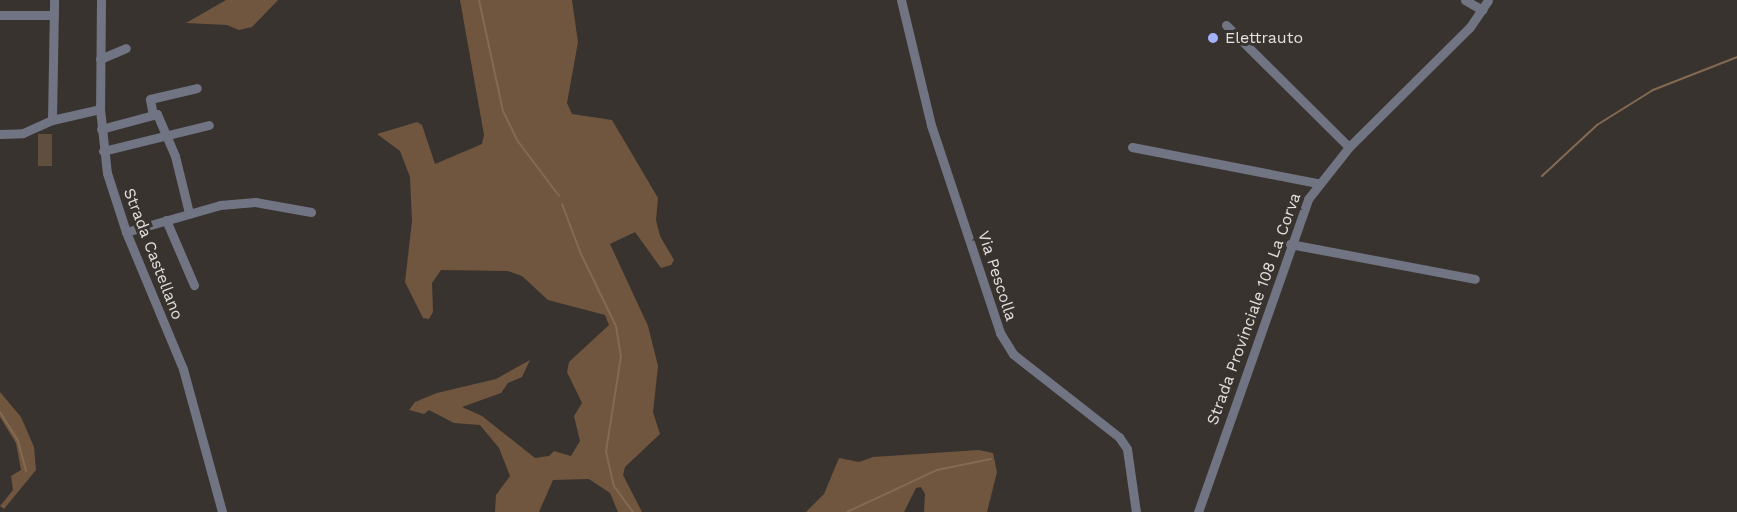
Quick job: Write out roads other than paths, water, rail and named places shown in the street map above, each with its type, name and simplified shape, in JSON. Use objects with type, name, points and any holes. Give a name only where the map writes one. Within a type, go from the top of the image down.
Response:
[{"type":"street","points":[[52,120],[54,0]]},
{"type":"street","name":"Strada Castellano","points":[[101,0],[100,109],[103,151],[126,232],[183,369],[222,512]]},
{"type":"street","name":"Via Pescolla","points":[[901,0],[931,125],[1000,333],[1013,354],[1119,437],[1127,449],[1136,512]]},
{"type":"street","points":[[1465,0],[1482,10]]},
{"type":"street","name":"Strada Provinciale 108 La Corva","points":[[1198,512],[1290,244],[1318,183],[1349,147],[1470,27],[1488,0]]},
{"type":"street","points":[[0,15],[54,15]]},
{"type":"street","points":[[1226,25],[1349,147]]},
{"type":"street","points":[[100,59],[126,48]]},
{"type":"street","points":[[153,115],[150,99],[197,88]]},
{"type":"street","points":[[0,134],[23,133],[52,120],[100,109]]},
{"type":"street","points":[[101,129],[157,114],[175,156],[189,213]]},
{"type":"street","points":[[103,151],[209,125]]},
{"type":"street","points":[[1132,147],[1318,183]]},
{"type":"street","points":[[126,232],[189,213],[255,202],[311,212]]},
{"type":"street","points":[[166,220],[194,285]]},
{"type":"street","points":[[1290,244],[1475,279]]},
{"type":"waterway","points":[[479,0],[503,111],[517,140],[559,196]]},
{"type":"waterway","points":[[1542,176],[1597,125],[1653,90],[1737,57]]},
{"type":"waterway","points":[[562,204],[581,254],[616,326],[621,356],[606,452],[614,486],[633,512]]},
{"type":"waterway","points":[[0,412],[18,441],[26,471]]},
{"type":"waterway","points":[[847,512],[937,470],[991,459]]},
{"type":"place","name":"Elettrauto","points":[[1213,38]]}]
